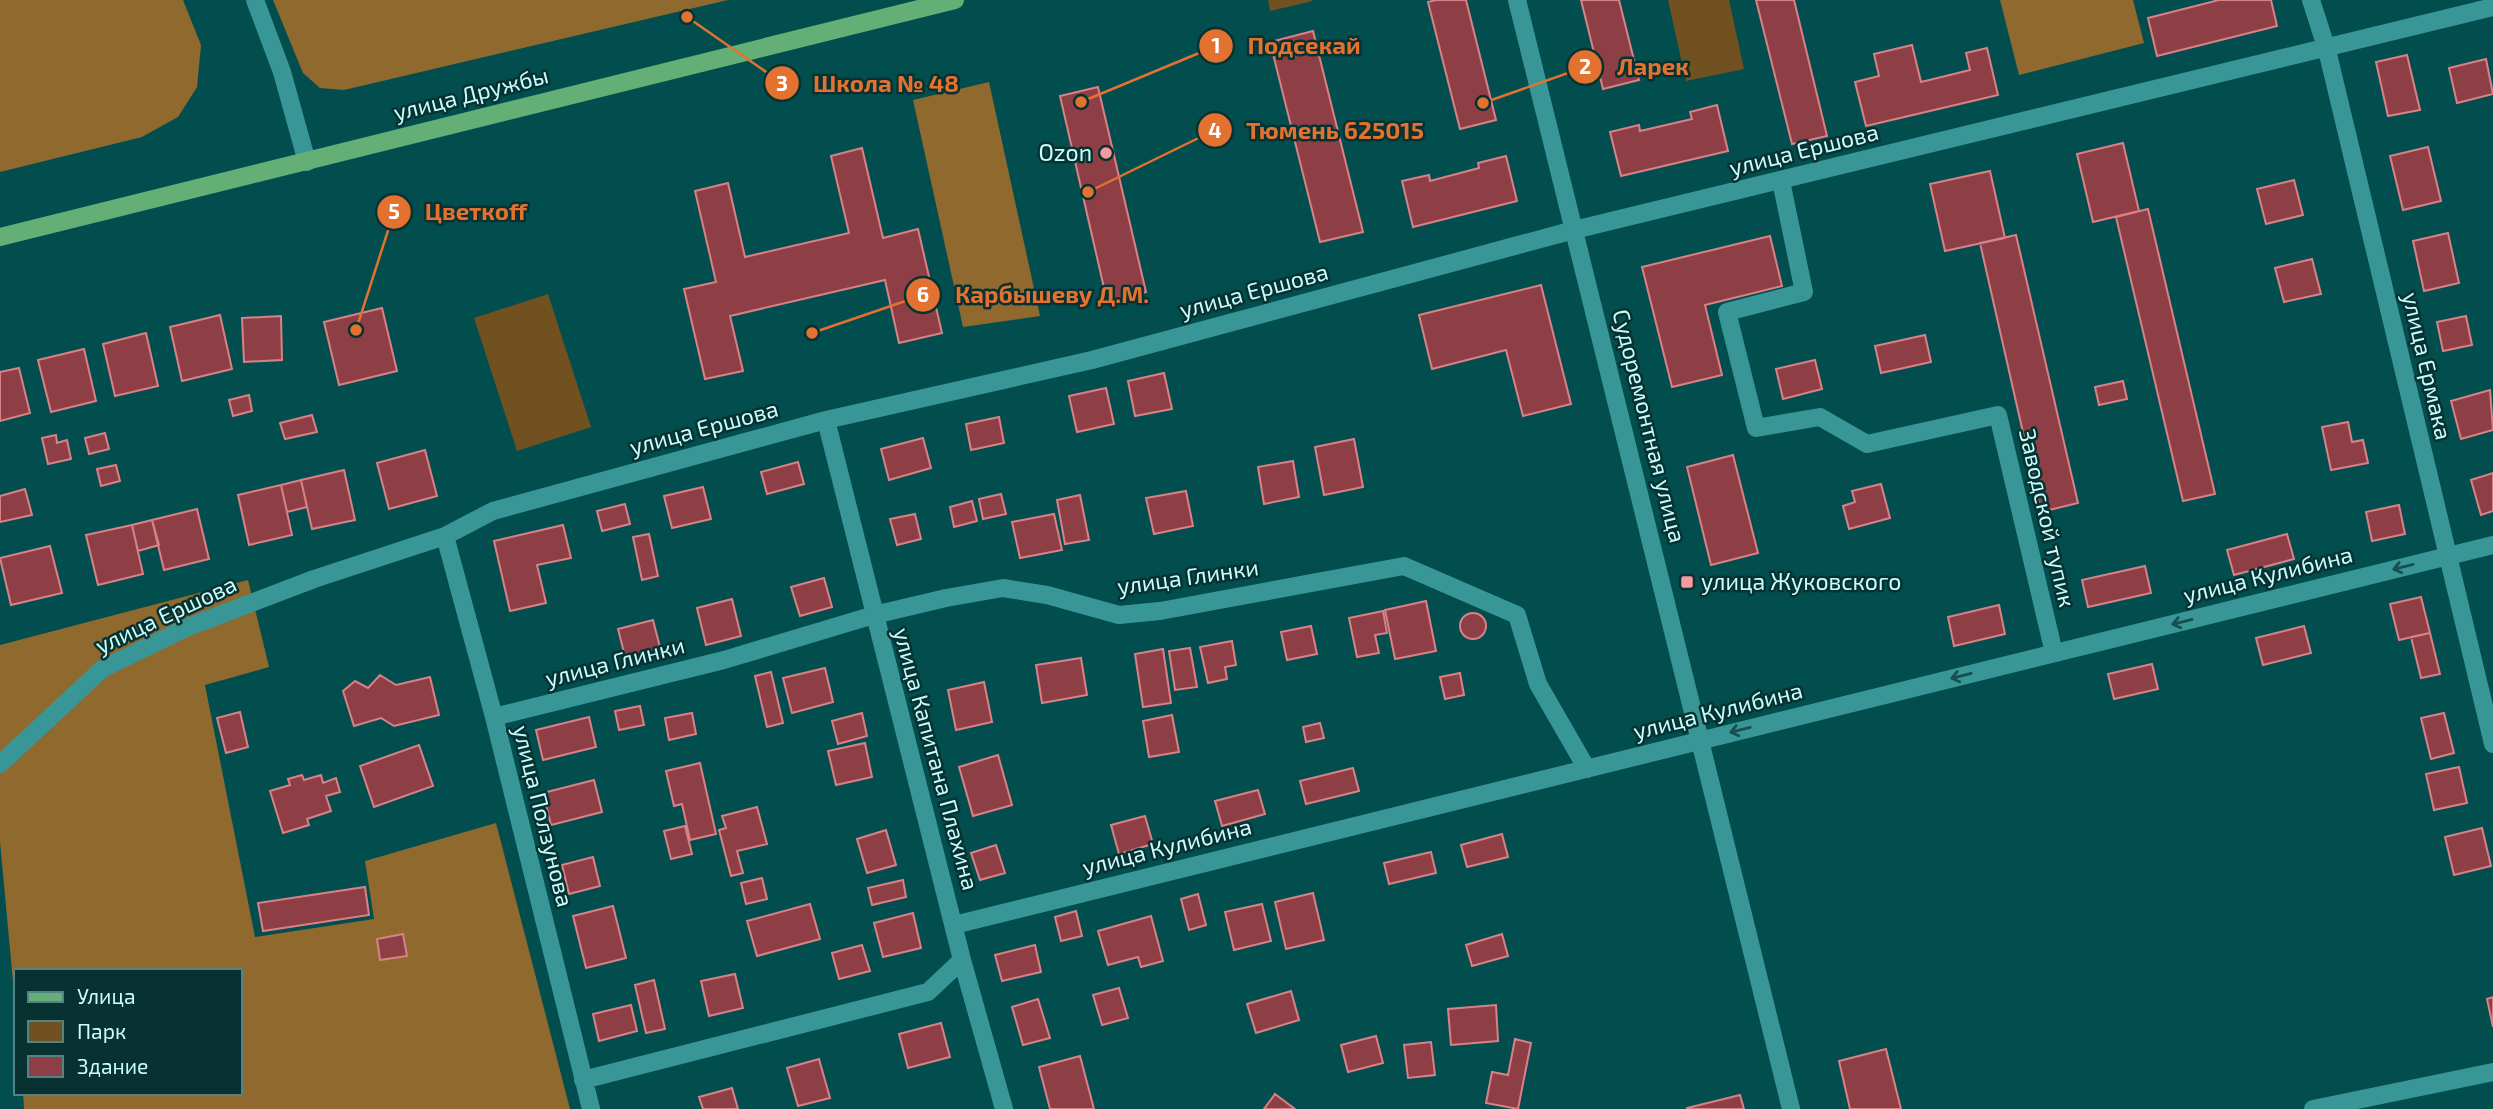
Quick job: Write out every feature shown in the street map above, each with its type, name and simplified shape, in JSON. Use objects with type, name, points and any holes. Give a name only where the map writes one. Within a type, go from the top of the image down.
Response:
[{"type":"main road","name":"улица Дружбы","points":[[0,237],[955,0]]},
{"type":"street","points":[[255,0],[289,93],[307,162]]},
{"type":"street","name":"Судоремонтная улица","points":[[1517,0],[1702,740],[1791,1109]]},
{"type":"street","name":"улица Ермака","points":[[2311,0],[2327,50],[2446,557],[2493,744]]},
{"type":"street","name":"улица Ершова","points":[[0,764],[102,669],[201,622],[314,579],[445,536],[493,511],[826,420],[1092,360],[1574,230],[2327,50],[2493,7]]},
{"type":"street","name":"Заводской тупик","points":[[1780,181],[1804,292],[1727,312],[1756,428],[1820,416],[1867,444],[1998,415],[2054,653]]},
{"type":"street","name":"улица Капитана Плахина","points":[[826,420],[962,960],[1003,1109]]},
{"type":"street","name":"улица Ползунова","points":[[445,536],[494,717],[590,1109]]},
{"type":"street","name":"улица Кулибина","points":[[954,925],[2493,545]]},
{"type":"street","name":"улица Глинки","points":[[494,717],[748,653],[874,615],[1003,588],[1047,595],[1119,615],[1160,611],[1404,566],[1517,615],[1538,684],[1587,769]]},
{"type":"street","points":[[583,1080],[928,992],[962,960]]},
{"type":"street","points":[[2313,1109],[2493,1072]]},
{"type":"green space","points":[[1268,0],[1311,0],[1313,1],[1270,11]]},
{"type":"green space","points":[[1668,0],[1729,0],[1744,69],[1686,81]]},
{"type":"green space","points":[[548,294],[591,427],[517,451],[474,318]]},
{"type":"shaded area","points":[[0,0],[183,0],[201,45],[197,87],[178,117],[142,137],[0,172]]},
{"type":"shaded area","points":[[273,0],[728,0],[344,90],[320,88],[303,73]]},
{"type":"shaded area","points":[[2000,0],[2133,0],[2144,43],[2019,75]]},
{"type":"shaded area","points":[[989,82],[1040,316],[963,327],[913,100]]},
{"type":"shaded area","points":[[248,580],[269,667],[205,685],[255,937],[374,919],[365,861],[496,823],[570,1109],[24,1109],[23,1095],[242,1095],[242,969],[14,969],[14,992],[0,842],[0,645]]},
{"type":"building","points":[[1466,0],[1496,120],[1460,129],[1428,2]]},
{"type":"building","points":[[1581,0],[1619,0],[1639,80],[1603,89]]},
{"type":"building","points":[[1756,0],[1794,0],[1827,136],[1792,144]]},
{"type":"building","points":[[2219,0],[2271,0],[2277,26],[2157,56],[2148,18]]},
{"type":"building","points":[[1313,31],[1363,232],[1320,242],[1270,42]]},
{"type":"building","points":[[1912,45],[1921,82],[1970,70],[1966,53],[1987,48],[1998,95],[1866,126],[1855,82],[1879,76],[1874,54]]},
{"type":"building","points":[[2407,55],[2420,110],[2388,116],[2376,62]]},
{"type":"building","points":[[2486,59],[2493,94],[2457,103],[2449,68]]},
{"type":"building","points":[[1098,87],[1146,292],[1107,301],[1060,96]]},
{"type":"building","points":[[1717,105],[1728,151],[1621,176],[1610,132],[1639,125],[1640,131],[1692,119],[1690,112]]},
{"type":"building","points":[[2123,143],[2139,211],[2093,222],[2077,154]]},
{"type":"building","points":[[2428,147],[2441,201],[2403,210],[2390,156]]},
{"type":"building","points":[[862,148],[883,238],[918,229],[942,333],[899,343],[885,280],[730,316],[743,371],[705,379],[684,289],[716,282],[695,191],[728,183],[745,257],[849,233],[831,156]]},
{"type":"building","points":[[1506,156],[1517,201],[1413,227],[1402,181],[1429,175],[1430,181],[1479,168],[1478,163]]},
{"type":"building","points":[[1990,171],[2005,238],[1945,251],[1930,184]]},
{"type":"building","points":[[2294,180],[2303,215],[2266,224],[2257,189]]},
{"type":"building","points":[[2148,209],[2215,494],[2183,501],[2116,217]]},
{"type":"building","points":[[2448,233],[2459,283],[2424,291],[2413,241]]},
{"type":"building","points":[[2016,235],[2078,503],[2041,512],[1980,243]]},
{"type":"building","points":[[1770,236],[1782,286],[1705,305],[1722,375],[1672,387],[1642,267]]},
{"type":"building","points":[[2312,259],[2321,294],[2284,302],[2275,268]]},
{"type":"building","points":[[1541,285],[1571,404],[1523,416],[1506,350],[1432,369],[1419,315]]},
{"type":"building","points":[[382,308],[397,371],[339,385],[324,322]]},
{"type":"building","points":[[220,315],[232,369],[182,381],[170,327]]},
{"type":"building","points":[[281,316],[282,360],[244,362],[242,318]]},
{"type":"building","points":[[2466,316],[2472,345],[2443,351],[2437,322]]},
{"type":"building","points":[[146,333],[158,386],[115,396],[103,344]]},
{"type":"building","points":[[1925,335],[1931,362],[1881,373],[1875,346]]},
{"type":"building","points":[[84,349],[96,401],[51,412],[38,360]]},
{"type":"building","points":[[1815,360],[1822,389],[1783,399],[1776,369]]},
{"type":"building","points":[[19,368],[30,413],[0,421],[0,372]]},
{"type":"building","points":[[1164,373],[1172,409],[1135,416],[1128,381]]},
{"type":"building","points":[[2123,381],[2127,399],[2099,405],[2095,387]]},
{"type":"building","points":[[1106,388],[1114,424],[1077,432],[1069,396]]},
{"type":"building","points":[[2490,390],[2493,430],[2461,439],[2451,401]]},
{"type":"building","points":[[249,395],[252,411],[233,416],[229,400]]},
{"type":"building","points":[[312,415],[317,432],[285,439],[280,423]]},
{"type":"building","points":[[999,417],[1004,443],[971,450],[966,424]]},
{"type":"building","points":[[2348,422],[2352,442],[2363,440],[2368,463],[2331,470],[2322,427]]},
{"type":"building","points":[[105,433],[109,449],[89,454],[85,438]]},
{"type":"building","points":[[56,435],[57,443],[67,440],[71,459],[48,464],[42,438]]},
{"type":"building","points":[[923,438],[931,468],[889,480],[881,449]]},
{"type":"building","points":[[1354,439],[1363,487],[1324,495],[1315,447]]},
{"type":"building","points":[[425,450],[437,496],[389,509],[377,463]]},
{"type":"building","points":[[1733,455],[1758,553],[1711,565],[1687,467]]},
{"type":"building","points":[[1293,461],[1299,497],[1264,504],[1258,467]]},
{"type":"building","points":[[798,462],[804,484],[767,494],[761,472]]},
{"type":"building","points":[[116,465],[120,481],[101,486],[97,469]]},
{"type":"building","points":[[344,470],[355,520],[312,529],[301,480]]},
{"type":"building","points":[[2493,473],[2493,511],[2481,515],[2471,480]]},
{"type":"building","points":[[301,480],[307,507],[287,512],[281,485]]},
{"type":"building","points":[[1881,484],[1890,518],[1849,529],[1843,506],[1855,502],[1852,491]]},
{"type":"building","points":[[281,485],[292,535],[249,545],[238,495]]},
{"type":"building","points":[[703,487],[711,519],[672,528],[664,496]]},
{"type":"building","points":[[25,489],[32,515],[0,522],[0,496]]},
{"type":"building","points":[[1186,491],[1193,526],[1154,534],[1146,498]]},
{"type":"building","points":[[1001,494],[1006,514],[983,519],[979,499]]},
{"type":"building","points":[[1080,495],[1089,540],[1065,544],[1057,500]]},
{"type":"building","points":[[972,501],[977,521],[954,527],[950,507]]},
{"type":"building","points":[[625,504],[630,524],[602,531],[597,511]]},
{"type":"building","points":[[2399,505],[2405,534],[2372,541],[2366,512]]},
{"type":"building","points":[[197,509],[209,559],[164,570],[152,520]]},
{"type":"building","points":[[915,514],[921,539],[897,545],[890,519]]},
{"type":"building","points":[[1054,514],[1062,550],[1020,558],[1012,522]]},
{"type":"building","points":[[152,520],[159,545],[138,551],[132,525]]},
{"type":"building","points":[[132,525],[143,574],[98,585],[86,535]]},
{"type":"building","points":[[563,525],[571,558],[537,565],[546,603],[510,611],[494,541]]},
{"type":"building","points":[[649,534],[658,576],[642,580],[633,537]]},
{"type":"building","points":[[2287,534],[2294,559],[2234,575],[2227,550]]},
{"type":"building","points":[[50,546],[62,593],[11,605],[0,558]]},
{"type":"building","points":[[2145,566],[2151,593],[2088,607],[2082,580]]},
{"type":"building","points":[[824,578],[832,607],[800,616],[791,587]]},
{"type":"building","points":[[2421,597],[2430,633],[2399,640],[2390,604]]},
{"type":"building","points":[[732,599],[741,636],[706,645],[697,608]]},
{"type":"building","points":[[1426,601],[1436,651],[1395,659],[1385,610]]},
{"type":"building","points":[[1999,605],[2005,634],[1954,646],[1948,617]]},
{"type":"building","points":[[1383,611],[1387,633],[1375,635],[1379,653],[1357,657],[1349,618]]},
{"type":"building","points":[[1473,613],[1482,617],[1486,626],[1482,635],[1473,639],[1464,635],[1460,626],[1464,617]]},
{"type":"building","points":[[653,620],[662,655],[627,664],[618,629]]},
{"type":"building","points":[[1311,626],[1317,654],[1287,660],[1281,632]]},
{"type":"building","points":[[2304,626],[2311,653],[2263,665],[2256,638]]},
{"type":"building","points":[[2430,633],[2440,674],[2421,678],[2411,637]]},
{"type":"building","points":[[1232,641],[1236,665],[1225,667],[1227,679],[1208,683],[1200,647]]},
{"type":"building","points":[[1190,648],[1197,687],[1175,690],[1169,651]]},
{"type":"building","points":[[1163,649],[1171,703],[1143,707],[1135,654]]},
{"type":"building","points":[[1081,658],[1087,695],[1042,703],[1036,665]]},
{"type":"building","points":[[2152,664],[2158,689],[2114,699],[2108,674]]},
{"type":"building","points":[[825,668],[833,702],[792,713],[783,678]]},
{"type":"building","points":[[771,672],[783,723],[767,727],[755,676]]},
{"type":"building","points":[[1460,673],[1464,695],[1445,699],[1440,677]]},
{"type":"building","points":[[380,675],[396,685],[430,677],[439,715],[394,726],[381,718],[354,726],[343,691],[355,681],[368,688]]},
{"type":"building","points":[[984,682],[992,722],[956,730],[948,690]]},
{"type":"building","points":[[640,706],[644,725],[619,730],[615,711]]},
{"type":"building","points":[[240,712],[248,747],[226,753],[217,718]]},
{"type":"building","points":[[692,713],[696,734],[669,740],[665,718]]},
{"type":"building","points":[[862,713],[867,736],[838,744],[832,721]]},
{"type":"building","points":[[2444,713],[2454,753],[2431,759],[2421,718]]},
{"type":"building","points":[[1172,715],[1179,752],[1149,757],[1143,721]]},
{"type":"building","points":[[589,717],[596,747],[543,760],[536,730]]},
{"type":"building","points":[[1320,723],[1324,738],[1306,742],[1303,727]]},
{"type":"building","points":[[865,743],[872,777],[836,785],[828,751]]},
{"type":"building","points":[[419,745],[433,786],[374,807],[360,766]]},
{"type":"building","points":[[998,755],[1012,805],[973,816],[959,767]]},
{"type":"building","points":[[700,763],[716,834],[690,840],[682,804],[674,806],[666,771]]},
{"type":"building","points":[[2459,767],[2467,803],[2434,810],[2426,774]]},
{"type":"building","points":[[1353,768],[1359,791],[1306,804],[1300,781]]},
{"type":"building","points":[[302,775],[304,780],[321,775],[323,783],[336,778],[340,792],[326,796],[331,811],[307,819],[309,825],[283,833],[270,791],[290,785],[288,779]]},
{"type":"building","points":[[594,780],[602,812],[551,825],[543,793]]},
{"type":"building","points":[[1258,790],[1265,814],[1222,826],[1215,801]]},
{"type":"building","points":[[757,807],[767,844],[737,851],[743,873],[731,876],[719,830],[726,828],[722,816]]},
{"type":"building","points":[[1145,816],[1153,844],[1119,854],[1111,825]]},
{"type":"building","points":[[685,826],[692,854],[671,859],[664,831]]},
{"type":"building","points":[[2482,828],[2491,866],[2454,875],[2445,837]]},
{"type":"building","points":[[886,830],[896,865],[867,873],[857,839]]},
{"type":"building","points":[[1502,834],[1508,857],[1467,867],[1461,845]]},
{"type":"building","points":[[996,845],[1005,873],[980,880],[971,853]]},
{"type":"building","points":[[1431,852],[1436,873],[1389,884],[1384,863]]},
{"type":"building","points":[[593,857],[600,886],[569,894],[562,865]]},
{"type":"building","points":[[762,878],[767,899],[746,904],[741,883]]},
{"type":"building","points":[[903,880],[906,897],[872,905],[868,888]]},
{"type":"building","points":[[365,887],[369,915],[263,931],[258,903]]},
{"type":"building","points":[[1313,893],[1324,940],[1286,949],[1275,902]]},
{"type":"building","points":[[1198,894],[1206,925],[1189,930],[1181,899]]},
{"type":"building","points":[[810,904],[820,939],[757,956],[747,921]]},
{"type":"building","points":[[1262,904],[1271,941],[1234,950],[1225,912]]},
{"type":"building","points":[[613,906],[626,958],[586,968],[573,916]]},
{"type":"building","points":[[1076,911],[1082,936],[1061,941],[1055,917]]},
{"type":"building","points":[[913,913],[921,948],[883,957],[874,923]]},
{"type":"building","points":[[1151,916],[1163,961],[1141,967],[1138,957],[1108,965],[1098,931]]},
{"type":"building","points":[[403,934],[407,956],[380,960],[377,939]]},
{"type":"building","points":[[1502,934],[1508,956],[1472,966],[1466,945]]},
{"type":"building","points":[[862,945],[870,971],[839,979],[832,953]]},
{"type":"building","points":[[1035,945],[1041,972],[1002,981],[995,955]]},
{"type":"building","points":[[735,974],[743,1008],[709,1016],[701,981]]},
{"type":"building","points":[[654,980],[665,1029],[646,1033],[635,985]]},
{"type":"building","points":[[1119,988],[1128,1018],[1102,1025],[1093,995]]},
{"type":"building","points":[[1291,991],[1299,1020],[1256,1033],[1247,1004]]},
{"type":"building","points":[[2493,997],[2493,1027],[2487,999]]},
{"type":"building","points":[[1038,999],[1050,1038],[1023,1045],[1012,1007]]},
{"type":"building","points":[[631,1005],[637,1031],[599,1041],[593,1014]]},
{"type":"building","points":[[1496,1005],[1498,1041],[1451,1045],[1448,1009]]},
{"type":"building","points":[[941,1023],[950,1057],[908,1068],[899,1034]]},
{"type":"building","points":[[1376,1036],[1383,1063],[1348,1072],[1341,1045]]},
{"type":"building","points":[[1515,1039],[1531,1043],[1518,1109],[1486,1103],[1492,1072],[1508,1075]]},
{"type":"building","points":[[1431,1042],[1435,1075],[1408,1078],[1404,1045]]},
{"type":"building","points":[[1886,1049],[1901,1109],[1850,1109],[1839,1061]]},
{"type":"building","points":[[1080,1056],[1094,1109],[1050,1109],[1039,1067]]},
{"type":"building","points":[[819,1059],[830,1098],[798,1106],[787,1068]]},
{"type":"building","points":[[732,1088],[738,1109],[703,1109],[699,1097]]},
{"type":"building","points":[[1275,1094],[1295,1109],[1264,1109]]},
{"type":"building","points":[[1740,1095],[1744,1109],[1687,1109],[1687,1108]]},
{"type":"place","name":"Школа № 48","points":[[687,17]]},
{"type":"place","name":"Подсекай","points":[[1081,102]]},
{"type":"place","name":"Ларек","points":[[1483,103]]},
{"type":"place","name":"Ozon","points":[[1106,153]]},
{"type":"place","name":"Тюмень 625015","points":[[1088,192]]},
{"type":"place","name":"Цветкоff","points":[[356,330]]},
{"type":"place","name":"Карбышеву Д.М.","points":[[812,333]]},
{"type":"place","name":"улица Жуковского","points":[[1687,582]]}]
